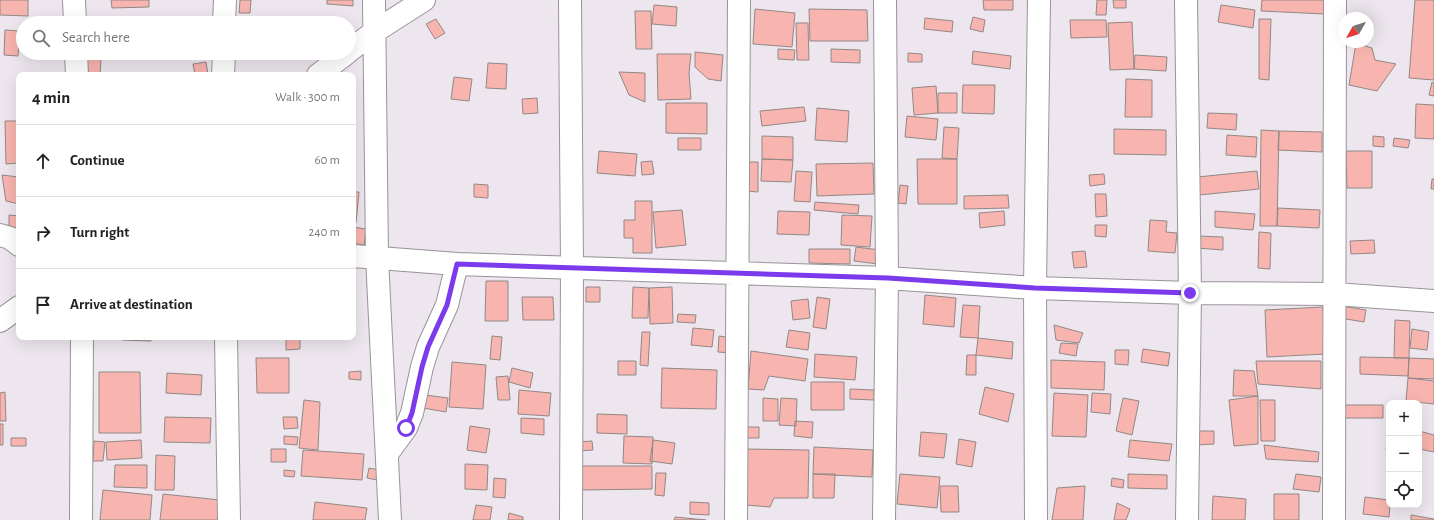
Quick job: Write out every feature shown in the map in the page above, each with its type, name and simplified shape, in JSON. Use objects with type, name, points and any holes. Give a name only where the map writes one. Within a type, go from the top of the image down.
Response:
[{"type":"street","points":[[74,0],[75,16]]},
{"type":"street","points":[[224,16],[225,0]]},
{"type":"street","points":[[374,0],[377,258],[390,520]]},
{"type":"street","points":[[356,46],[374,32],[424,0]]},
{"type":"street","points":[[570,0],[572,267],[571,520]]},
{"type":"street","points":[[736,520],[739,0]]},
{"type":"street","points":[[884,520],[888,278],[885,0]]},
{"type":"street","points":[[1036,520],[1035,288],[1038,0]]},
{"type":"street","points":[[1186,0],[1190,293],[1187,520]]},
{"type":"street","points":[[1334,520],[1335,0]]},
{"type":"street","points":[[76,60],[77,72]]},
{"type":"street","points":[[223,72],[224,60]]},
{"type":"street","points":[[322,72],[338,60]]},
{"type":"street","points":[[0,235],[10,238],[16,243]]},
{"type":"street","points":[[356,256],[457,264],[888,278],[1035,288],[1190,293],[1335,294],[1434,301]]},
{"type":"street","points":[[387,454],[406,428],[412,413],[428,347],[447,305],[457,264]]},
{"type":"street","points":[[0,321],[16,309]]},
{"type":"street","points":[[82,340],[82,520]]},
{"type":"street","points":[[226,340],[229,520]]},
{"type":"building","points":[[0,0],[28,0],[28,16],[0,15]]},
{"type":"building","points":[[111,0],[149,0],[149,7],[112,8]]},
{"type":"building","points":[[240,0],[251,0],[250,13],[239,13]]},
{"type":"building","points":[[327,0],[353,0],[353,6],[327,4]]},
{"type":"building","points":[[983,0],[1013,0],[1013,10],[984,10]]},
{"type":"building","points":[[1097,0],[1107,0],[1106,15],[1096,15]]},
{"type":"building","points":[[1113,0],[1126,0],[1126,8],[1114,8]]},
{"type":"building","points":[[1262,0],[1325,0],[1324,14],[1261,11]]},
{"type":"building","points":[[1415,0],[1434,0],[1434,80],[1409,78]]},
{"type":"building","points":[[654,5],[677,7],[676,26],[652,24]]},
{"type":"building","points":[[1221,5],[1255,10],[1253,28],[1218,22]]},
{"type":"building","points":[[755,9],[795,13],[792,47],[753,44]]},
{"type":"building","points":[[809,9],[867,10],[868,41],[810,41]]},
{"type":"building","points":[[635,11],[651,11],[652,49],[636,49]]},
{"type":"building","points":[[973,17],[985,20],[983,32],[970,29]]},
{"type":"building","points":[[925,18],[953,21],[952,32],[924,29]]},
{"type":"building","points":[[436,19],[445,33],[435,39],[426,24]]},
{"type":"building","points":[[1259,19],[1271,19],[1269,80],[1259,79]]},
{"type":"building","points":[[1070,20],[1106,20],[1107,37],[1071,38]]},
{"type":"building","points":[[1132,22],[1134,69],[1110,70],[1108,23]]},
{"type":"building","points":[[796,23],[808,23],[809,60],[797,60]]},
{"type":"building","points":[[5,30],[16,31],[16,56],[4,55]]},
{"type":"building","points":[[1355,48],[1372,48],[1375,60],[1396,64],[1377,91],[1349,85]]},
{"type":"building","points":[[778,49],[795,50],[794,60],[778,59]]},
{"type":"building","points":[[831,49],[860,50],[860,63],[831,62]]},
{"type":"building","points":[[973,51],[1011,56],[1010,69],[972,64]]},
{"type":"building","points":[[695,52],[723,55],[721,81],[708,79],[695,67]]},
{"type":"building","points":[[908,53],[922,54],[922,62],[908,62]]},
{"type":"building","points":[[657,54],[691,54],[689,73],[691,99],[658,100]]},
{"type":"building","points":[[1135,55],[1167,57],[1166,71],[1134,69]]},
{"type":"building","points":[[87,60],[101,60],[100,72],[85,72]]},
{"type":"building","points":[[206,62],[208,72],[194,72],[193,64]]},
{"type":"building","points":[[488,63],[507,64],[506,89],[486,88]]},
{"type":"building","points":[[619,72],[645,73],[645,102],[629,95]]},
{"type":"building","points":[[454,77],[472,79],[469,101],[451,99]]},
{"type":"building","points":[[1126,79],[1152,80],[1152,117],[1125,117]]},
{"type":"building","points":[[1432,82],[1434,83],[1434,96],[1429,95]]},
{"type":"building","points":[[963,85],[995,85],[994,114],[962,113]]},
{"type":"building","points":[[936,86],[938,113],[914,115],[912,88]]},
{"type":"building","points":[[938,93],[957,93],[957,113],[938,113]]},
{"type":"building","points":[[537,98],[538,113],[523,114],[522,99]]},
{"type":"building","points":[[666,103],[707,103],[707,134],[666,133]]},
{"type":"building","points":[[1416,104],[1434,105],[1434,139],[1415,138]]},
{"type":"building","points":[[804,107],[806,121],[762,126],[760,111]]},
{"type":"building","points":[[817,108],[849,111],[847,142],[815,140]]},
{"type":"building","points":[[1208,113],[1237,114],[1236,130],[1207,128]]},
{"type":"building","points":[[907,116],[938,119],[936,140],[905,137]]},
{"type":"building","points":[[5,121],[16,121],[16,163],[6,164]]},
{"type":"building","points":[[944,127],[959,128],[957,159],[942,158]]},
{"type":"building","points":[[1114,129],[1166,130],[1166,155],[1114,154]]},
{"type":"building","points":[[1261,130],[1279,131],[1277,226],[1260,226]]},
{"type":"building","points":[[1279,131],[1322,132],[1322,152],[1278,150]]},
{"type":"building","points":[[1227,135],[1257,137],[1256,157],[1226,155]]},
{"type":"building","points":[[762,136],[793,137],[793,160],[762,159]]},
{"type":"building","points":[[1373,136],[1384,137],[1384,147],[1373,146]]},
{"type":"building","points":[[678,138],[701,138],[701,150],[678,150]]},
{"type":"building","points":[[1394,138],[1410,140],[1408,148],[1393,146]]},
{"type":"building","points":[[599,151],[637,154],[635,176],[597,173]]},
{"type":"building","points":[[1346,151],[1372,151],[1372,188],[1347,188]]},
{"type":"building","points":[[762,159],[793,160],[791,182],[761,181]]},
{"type":"building","points":[[917,159],[957,159],[957,204],[918,204]]},
{"type":"building","points":[[652,161],[654,174],[642,175],[641,162]]},
{"type":"building","points":[[747,162],[758,162],[758,192],[746,191]]},
{"type":"building","points":[[873,163],[874,194],[817,196],[816,164]]},
{"type":"building","points":[[796,171],[812,172],[810,202],[794,201]]},
{"type":"building","points":[[1257,171],[1259,189],[1199,195],[1197,177]]},
{"type":"building","points":[[1104,174],[1105,184],[1090,186],[1089,175]]},
{"type":"building","points":[[2,175],[16,177],[16,203],[6,201]]},
{"type":"building","points":[[1432,179],[1434,179],[1434,189],[1431,189]]},
{"type":"building","points":[[474,184],[488,185],[488,198],[474,197]]},
{"type":"building","points":[[900,185],[908,186],[906,204],[898,203]]},
{"type":"building","points":[[356,192],[359,192],[356,223]]},
{"type":"building","points":[[1095,194],[1106,194],[1107,216],[1096,217]]},
{"type":"building","points":[[1008,195],[1009,208],[964,209],[964,196]]},
{"type":"building","points":[[635,201],[652,201],[652,253],[633,253],[633,238],[624,238],[624,220],[635,220]]},
{"type":"building","points":[[815,202],[859,205],[858,214],[814,210]]},
{"type":"building","points":[[1278,208],[1320,210],[1319,228],[1277,226]]},
{"type":"building","points":[[682,210],[686,245],[656,248],[653,212]]},
{"type":"building","points":[[778,211],[810,212],[809,235],[777,234]]},
{"type":"building","points":[[1004,211],[1005,225],[980,228],[979,213]]},
{"type":"building","points":[[1215,211],[1255,214],[1253,230],[1215,227]]},
{"type":"building","points":[[9,215],[16,216],[16,230],[9,230]]},
{"type":"building","points":[[842,215],[872,216],[870,247],[841,245]]},
{"type":"building","points":[[1150,220],[1167,221],[1166,232],[1177,233],[1175,253],[1148,251]]},
{"type":"building","points":[[1095,225],[1107,225],[1106,237],[1095,236]]},
{"type":"building","points":[[356,227],[366,229],[364,245],[356,244]]},
{"type":"building","points":[[1259,232],[1271,233],[1270,269],[1258,268]]},
{"type":"building","points":[[1197,236],[1223,237],[1223,250],[1197,248]]},
{"type":"building","points":[[1374,240],[1375,253],[1351,254],[1350,241]]},
{"type":"building","points":[[856,247],[880,250],[878,264],[854,261]]},
{"type":"building","points":[[809,249],[850,249],[850,264],[809,263]]},
{"type":"building","points":[[1085,251],[1087,267],[1074,268],[1072,252]]},
{"type":"building","points":[[486,281],[508,281],[508,321],[485,321]]},
{"type":"building","points":[[586,287],[600,287],[600,302],[586,302]]},
{"type":"building","points":[[633,287],[649,288],[648,318],[632,318]]},
{"type":"building","points":[[672,287],[673,323],[650,324],[649,288]]},
{"type":"building","points":[[925,295],[956,298],[954,327],[923,324]]},
{"type":"building","points":[[522,297],[553,297],[554,320],[523,320]]},
{"type":"building","points":[[817,297],[830,299],[826,329],[813,327]]},
{"type":"building","points":[[808,299],[810,318],[793,320],[791,301]]},
{"type":"building","points":[[963,305],[980,306],[978,338],[960,337]]},
{"type":"building","points":[[1342,306],[1366,310],[1364,322],[1340,318]]},
{"type":"building","points":[[1323,307],[1326,354],[1267,357],[1265,310]]},
{"type":"building","points":[[678,314],[696,315],[695,323],[677,322]]},
{"type":"building","points":[[1395,320],[1410,321],[1409,358],[1394,358]]},
{"type":"building","points":[[1054,325],[1083,333],[1079,343],[1056,340]]},
{"type":"building","points":[[693,328],[714,330],[712,347],[691,345]]},
{"type":"building","points":[[1412,329],[1429,332],[1427,350],[1410,348]]},
{"type":"building","points":[[789,330],[810,333],[808,350],[786,347]]},
{"type":"building","points":[[642,332],[650,332],[648,366],[640,365]]},
{"type":"building","points":[[492,336],[502,337],[500,360],[490,359]]},
{"type":"building","points":[[719,336],[733,338],[731,353],[718,352]]},
{"type":"building","points":[[978,338],[1013,342],[1012,359],[976,355]]},
{"type":"building","points":[[122,340],[151,340],[151,341]]},
{"type":"building","points":[[286,340],[300,340],[300,349],[286,350]]},
{"type":"building","points":[[1061,343],[1078,344],[1076,356],[1059,353]]},
{"type":"building","points":[[1143,349],[1170,353],[1168,366],[1141,362]]},
{"type":"building","points":[[1115,350],[1129,350],[1128,365],[1115,364]]},
{"type":"building","points":[[751,351],[808,359],[805,381],[769,376],[764,390],[748,389]]},
{"type":"building","points":[[815,354],[857,357],[855,380],[814,377]]},
{"type":"building","points":[[967,355],[976,355],[976,375],[966,375]]},
{"type":"building","points":[[1360,357],[1409,358],[1408,376],[1360,374]]},
{"type":"building","points":[[256,358],[289,358],[289,393],[257,393]]},
{"type":"building","points":[[1409,358],[1434,359],[1434,379],[1408,378]]},
{"type":"building","points":[[1051,360],[1105,362],[1104,390],[1051,388]]},
{"type":"building","points":[[618,361],[636,361],[636,375],[618,375]]},
{"type":"building","points":[[1256,361],[1321,361],[1321,389],[1258,384]]},
{"type":"building","points":[[452,362],[486,365],[483,409],[449,407]]},
{"type":"building","points":[[512,368],[533,373],[530,388],[509,382]]},
{"type":"building","points":[[662,368],[717,370],[716,409],[661,408]]},
{"type":"building","points":[[1234,370],[1254,371],[1258,396],[1233,396]]},
{"type":"building","points":[[361,371],[361,380],[349,379],[349,372]]},
{"type":"building","points":[[99,372],[140,372],[141,433],[99,433]]},
{"type":"building","points":[[167,373],[202,375],[201,395],[166,393]]},
{"type":"building","points":[[508,376],[510,400],[498,400],[496,377]]},
{"type":"building","points":[[1408,378],[1434,381],[1434,404],[1422,403],[1422,400],[1406,400]]},
{"type":"building","points":[[811,382],[844,382],[844,410],[811,410]]},
{"type":"building","points":[[985,387],[1014,394],[1008,422],[979,414]]},
{"type":"building","points":[[850,389],[874,390],[874,400],[850,399]]},
{"type":"building","points":[[519,390],[551,393],[549,416],[518,414]]},
{"type":"building","points":[[5,392],[6,421],[0,421],[0,393]]},
{"type":"building","points":[[1054,393],[1088,395],[1086,437],[1052,436]]},
{"type":"building","points":[[1092,393],[1111,394],[1110,414],[1091,412]]},
{"type":"building","points":[[425,395],[448,398],[446,412],[423,408]]},
{"type":"building","points":[[1258,396],[1258,444],[1234,446],[1229,400]]},
{"type":"building","points":[[763,398],[778,399],[778,421],[763,421]]},
{"type":"building","points":[[781,398],[797,399],[796,426],[779,425]]},
{"type":"building","points":[[1123,398],[1139,401],[1132,435],[1116,431]]},
{"type":"building","points":[[304,400],[320,402],[318,450],[299,448]]},
{"type":"building","points":[[1260,400],[1275,400],[1275,441],[1261,441]]},
{"type":"building","points":[[1344,405],[1383,405],[1383,418],[1344,418]]},
{"type":"building","points":[[597,414],[627,415],[627,434],[597,433]]},
{"type":"building","points":[[165,417],[211,418],[210,443],[164,442]]},
{"type":"building","points":[[283,417],[297,417],[298,428],[284,429]]},
{"type":"building","points":[[521,418],[544,419],[544,435],[521,433]]},
{"type":"building","points":[[795,421],[813,422],[812,438],[794,436]]},
{"type":"building","points":[[0,424],[3,424],[3,445],[0,445]]},
{"type":"building","points":[[470,426],[490,429],[486,453],[467,450]]},
{"type":"building","points":[[746,427],[759,427],[759,438],[746,438]]},
{"type":"building","points":[[1195,431],[1214,431],[1214,444],[1196,445]]},
{"type":"building","points":[[921,432],[947,434],[944,458],[919,456]]},
{"type":"building","points":[[1422,432],[1434,435],[1434,452],[1422,450]]},
{"type":"building","points":[[284,436],[298,437],[297,445],[284,444]]},
{"type":"building","points":[[624,436],[653,437],[652,464],[623,463]]},
{"type":"building","points":[[11,438],[26,438],[26,446],[11,446]]},
{"type":"building","points":[[959,439],[976,442],[972,467],[956,464]]},
{"type":"building","points":[[141,440],[142,458],[107,460],[106,442]]},
{"type":"building","points":[[653,440],[675,443],[672,464],[650,461]]},
{"type":"building","points":[[1130,440],[1172,444],[1169,461],[1128,457]]},
{"type":"building","points":[[94,441],[105,442],[103,461],[93,461]]},
{"type":"building","points":[[592,441],[593,450],[578,451],[577,442]]},
{"type":"building","points":[[1264,445],[1319,452],[1318,462],[1266,459]]},
{"type":"building","points":[[814,447],[873,450],[872,477],[813,474]]},
{"type":"building","points":[[271,449],[286,449],[286,462],[271,462]]},
{"type":"building","points":[[746,449],[809,450],[808,498],[774,498],[770,507],[746,505]]},
{"type":"building","points":[[303,450],[364,454],[362,480],[301,476]]},
{"type":"building","points":[[156,455],[175,456],[174,490],[155,490]]},
{"type":"building","points":[[465,464],[488,465],[487,490],[465,489]]},
{"type":"building","points":[[115,465],[147,465],[147,488],[114,487]]},
{"type":"building","points":[[579,466],[652,466],[652,489],[580,490]]},
{"type":"building","points":[[369,468],[379,470],[377,480],[367,478]]},
{"type":"building","points":[[284,470],[295,471],[294,477],[284,476]]},
{"type":"building","points":[[656,473],[666,473],[664,496],[655,495]]},
{"type":"building","points":[[813,474],[835,474],[834,498],[813,498]]},
{"type":"building","points":[[900,474],[940,477],[937,508],[897,504]]},
{"type":"building","points":[[1128,474],[1167,475],[1167,489],[1128,488]]},
{"type":"building","points":[[1296,474],[1321,477],[1319,492],[1293,489]]},
{"type":"building","points":[[494,478],[506,479],[505,498],[493,497]]},
{"type":"building","points":[[1112,478],[1124,480],[1123,488],[1111,486]]},
{"type":"building","points":[[940,486],[958,486],[959,512],[941,512]]},
{"type":"building","points":[[1085,486],[1083,520],[1052,520],[1057,488]]},
{"type":"building","points":[[103,490],[152,495],[150,520],[100,520]]},
{"type":"building","points":[[163,494],[220,500],[218,520],[160,520]]},
{"type":"building","points":[[1274,494],[1299,494],[1299,520],[1274,520]]},
{"type":"building","points":[[1213,496],[1246,499],[1245,520],[1212,520]]},
{"type":"building","points":[[1365,497],[1386,500],[1386,508],[1390,508],[1389,517],[1363,514]]},
{"type":"building","points":[[315,502],[367,508],[365,520],[313,520]]},
{"type":"building","points":[[690,502],[709,503],[709,515],[690,514]]},
{"type":"building","points":[[1117,503],[1130,509],[1126,520],[1114,520]]},
{"type":"building","points":[[476,505],[492,507],[490,520],[473,520]]},
{"type":"building","points":[[509,513],[523,517],[523,520],[508,520]]},
{"type":"building","points":[[1411,515],[1434,519],[1434,520],[1411,520]]},
{"type":"building","points":[[675,517],[706,520],[674,520]]},
{"type":"route","points":[[406,428],[417,395],[422,367],[428,347],[447,305],[457,264],[888,278],[1035,288],[1190,293]]}]
